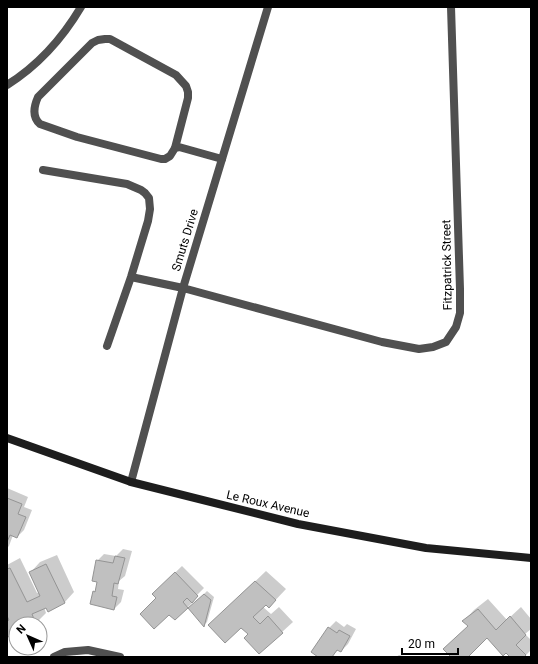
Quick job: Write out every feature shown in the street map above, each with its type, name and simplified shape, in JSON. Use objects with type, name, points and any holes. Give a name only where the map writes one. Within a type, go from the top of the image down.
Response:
[{"type":"main road","name":"Le Roux Avenue","points":[[7,438],[131,482],[298,524],[426,548],[531,558]]},
{"type":"street","points":[[7,85],[40,60],[70,25],[81,7]]},
{"type":"street","name":"Smuts Drive","points":[[131,482],[183,288],[268,7]]},
{"type":"street","name":"Fitzpatrick Street","points":[[131,277],[183,288],[382,342],[419,349],[433,347],[446,342],[456,327],[460,313],[451,7]]},
{"type":"street","points":[[105,38],[110,39],[176,75],[186,86],[188,98],[175,148],[170,156],[166,159],[161,159],[77,137],[40,124],[36,121],[34,116],[34,105],[38,97],[92,43],[105,38]]},
{"type":"street","points":[[175,148],[179,147],[222,158]]},
{"type":"street","points":[[43,170],[127,184],[145,193],[148,198],[150,209],[148,221],[131,277],[107,346]]},
{"type":"street","points":[[54,657],[65,652],[88,650],[120,657]]},
{"type":"building","points":[[7,498],[22,504],[18,514],[26,517],[17,538],[10,535],[7,542]]},
{"type":"building","points":[[115,556],[125,558],[118,584],[114,583],[112,596],[117,597],[114,610],[90,604],[97,582],[92,581],[96,560],[113,563]]},
{"type":"building","points":[[46,564],[65,603],[48,612],[46,608],[32,614],[33,616],[8,616],[8,618],[7,569],[10,568],[27,602],[40,596],[29,572]]},
{"type":"building","points":[[175,572],[198,596],[192,603],[187,598],[183,602],[188,608],[175,620],[169,615],[154,629],[140,614],[156,598],[152,594]]},
{"type":"building","points":[[255,581],[276,600],[269,608],[266,605],[253,617],[260,624],[268,616],[283,633],[259,654],[244,638],[248,634],[241,628],[225,643],[208,625]]},
{"type":"building","points":[[204,594],[211,600],[204,627],[188,608]]},
{"type":"building","points":[[478,609],[496,630],[510,616],[526,635],[516,645],[526,655],[524,657],[510,657],[506,653],[503,656],[487,638],[468,657],[451,657],[443,649],[468,626],[462,621]]},
{"type":"building","points":[[8,620],[8,637],[7,634]]},
{"type":"building","points":[[328,627],[337,633],[339,630],[350,636],[341,652],[337,650],[332,657],[318,657],[311,652]]}]
